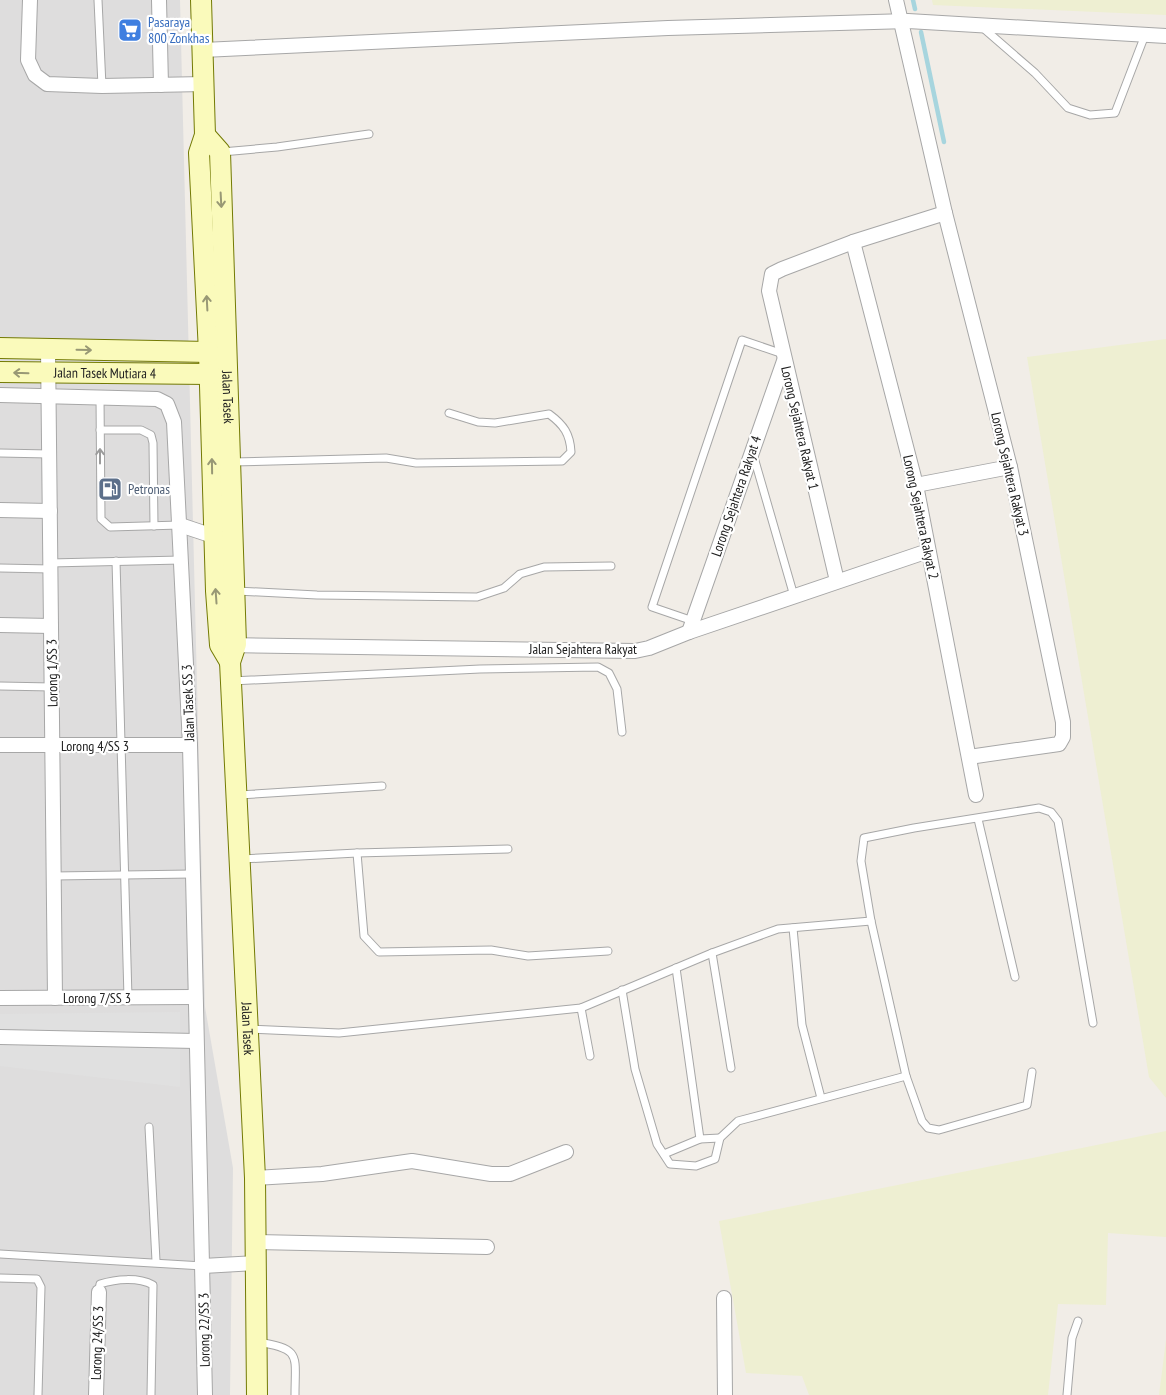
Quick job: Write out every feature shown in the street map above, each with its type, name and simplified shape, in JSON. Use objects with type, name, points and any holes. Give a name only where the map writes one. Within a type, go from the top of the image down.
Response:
[{"type":"main road","name":"Jalan Tasek","points":[[201,0],[204,84],[202,144],[212,362],[212,536],[229,658],[255,1178],[257,1395]]},
{"type":"main road","points":[[202,144],[220,152]]},
{"type":"main road","name":"Jalan Tasek","points":[[220,152],[229,462],[235,591],[229,658]]},
{"type":"main road","points":[[226,321],[212,362],[228,383]]},
{"type":"main road","name":"Jalan Tasek Mutiara 4","points":[[0,348],[48,349],[212,362]]},
{"type":"main road","name":"Jalan Tasek Mutiara 4","points":[[0,372],[48,374],[212,362]]},
{"type":"street","points":[[30,0],[28,60],[35,75],[47,84],[102,86],[204,84]]},
{"type":"street","points":[[159,0],[161,85]]},
{"type":"street","name":"Lorong Sejahtera Rakyat 3","points":[[896,0],[945,212],[1010,468],[1063,722],[1063,737],[1059,744],[969,757]]},
{"type":"street","points":[[203,50],[668,28],[902,21],[954,22],[982,27],[1166,36]]},
{"type":"street","points":[[853,242],[945,212]]},
{"type":"street","name":"Lorong Sejahtera Rakyat 1","points":[[837,581],[769,291],[772,274],[853,242]]},
{"type":"street","name":"Lorong Sejahtera Rakyat 2","points":[[853,242],[916,485],[976,795]]},
{"type":"street","name":"Lorong 1/SS 3","points":[[48,349],[56,998]]},
{"type":"street","name":"Lorong Sejahtera Rakyat 4","points":[[691,626],[783,357]]},
{"type":"street","points":[[0,395],[100,397]]},
{"type":"street","name":"Jalan Tasek SS 3","points":[[100,397],[157,399],[166,404],[171,410],[174,422],[190,745],[196,1041]]},
{"type":"street","points":[[916,485],[1010,468]]},
{"type":"street","points":[[0,510],[50,511]]},
{"type":"street","points":[[180,525],[212,536]]},
{"type":"street","name":"Jalan Sejahtera Rakyat","points":[[229,658],[634,651],[649,648],[691,626],[794,596],[928,551]]},
{"type":"street","points":[[0,626],[51,626]]},
{"type":"street","name":"Lorong 4/SS 3","points":[[0,745],[190,745]]},
{"type":"street","name":"Lorong 7/SS 3","points":[[0,998],[195,998]]},
{"type":"street","points":[[0,1037],[196,1041]]},
{"type":"street","name":"Lorong 22/SS 3","points":[[196,1041],[205,1395]]},
{"type":"street","points":[[255,1178],[322,1174],[412,1161],[491,1174],[510,1174],[566,1152]]},
{"type":"street","points":[[257,1242],[487,1247]]},
{"type":"street","points":[[203,1266],[257,1263]]},
{"type":"street","name":"Lorong 24/SS 3","points":[[96,1395],[99,1292]]},
{"type":"street","points":[[724,1298],[726,1395]]},
{"type":"lane","points":[[98,0],[102,86]]},
{"type":"lane","points":[[982,27],[1035,74],[1068,108],[1090,115],[1115,113],[1145,35]]},
{"type":"lane","points":[[220,152],[277,147],[370,134]]},
{"type":"lane","points":[[691,626],[652,607],[742,340],[783,357]]},
{"type":"lane","points":[[100,397],[101,519],[110,527],[180,525]]},
{"type":"lane","points":[[229,462],[386,458],[416,463],[562,461],[571,452],[570,437],[561,423],[549,414],[495,423],[478,422],[449,414]]},
{"type":"lane","points":[[100,430],[141,430],[151,435],[153,443],[154,526]]},
{"type":"lane","points":[[752,451],[794,596]]},
{"type":"lane","points":[[0,453],[49,454]]},
{"type":"lane","points":[[0,568],[116,561],[182,560]]},
{"type":"lane","points":[[116,561],[128,998]]},
{"type":"lane","points":[[235,591],[317,595],[477,597],[504,588],[520,574],[544,567],[611,566]]},
{"type":"lane","points":[[229,658],[480,669],[598,668],[609,673],[617,689],[622,732]]},
{"type":"lane","points":[[0,686],[52,687]]},
{"type":"lane","points":[[236,796],[382,786]]},
{"type":"lane","points":[[1032,1072],[1027,1105],[939,1130],[928,1128],[922,1121],[906,1076],[871,921],[860,861],[864,838],[1039,808],[1051,812],[1058,821],[1093,1022]]},
{"type":"lane","points":[[978,819],[1014,977]]},
{"type":"lane","points":[[239,859],[357,853],[508,849]]},
{"type":"lane","points":[[357,853],[364,936],[379,952],[491,950],[537,956],[608,951]]},
{"type":"lane","points":[[54,876],[192,874]]},
{"type":"lane","points":[[248,1029],[339,1033],[581,1008],[712,953],[778,929],[871,921]]},
{"type":"lane","points":[[793,928],[802,1025],[821,1098]]},
{"type":"lane","points":[[712,953],[731,1068]]},
{"type":"lane","points":[[676,968],[700,1139]]},
{"type":"lane","points":[[622,990],[635,1069],[657,1144],[670,1164],[696,1166],[715,1159],[720,1138],[738,1120],[906,1076]]},
{"type":"lane","points":[[581,1008],[590,1056]]},
{"type":"lane","points":[[150,1126],[156,1261]]},
{"type":"lane","points":[[664,1154],[700,1139],[720,1138]]},
{"type":"lane","points":[[0,1254],[156,1261],[203,1266]]},
{"type":"lane","points":[[0,1278],[37,1279],[41,1287],[38,1395]]},
{"type":"lane","points":[[99,1292],[100,1284],[111,1281],[144,1280],[154,1285],[152,1395]]},
{"type":"lane","points":[[1067,1395],[1072,1338],[1078,1322]]},
{"type":"lane","points":[[256,1342],[281,1346],[291,1351],[295,1358],[295,1395]]},
{"type":"shaded area","points":[[0,0],[180,0],[205,1007],[233,1168],[230,1395],[0,1395]]},
{"type":"shaded area","points":[[180,1012],[180,1087],[0,1066],[0,1014]]},
{"type":"green space","points":[[932,0],[1166,0],[1166,15],[933,5]]},
{"type":"green space","points":[[1166,339],[1166,1098],[1149,1077],[1027,357]]},
{"type":"green space","points":[[1166,1131],[1166,1237],[1108,1233],[1106,1305],[1058,1304],[1048,1395],[809,1395],[802,1376],[746,1373],[719,1221]]},
{"type":"green space","points":[[1166,1340],[1166,1395],[1159,1395]]},
{"type":"waterway","points":[[913,0],[915,9]]},
{"type":"waterway","points":[[921,32],[944,142]]},
{"type":"place","name":"Pasaraya 800 Zonkhas","points":[[130,30]]},
{"type":"place","name":"Petronas","points":[[110,489]]}]
